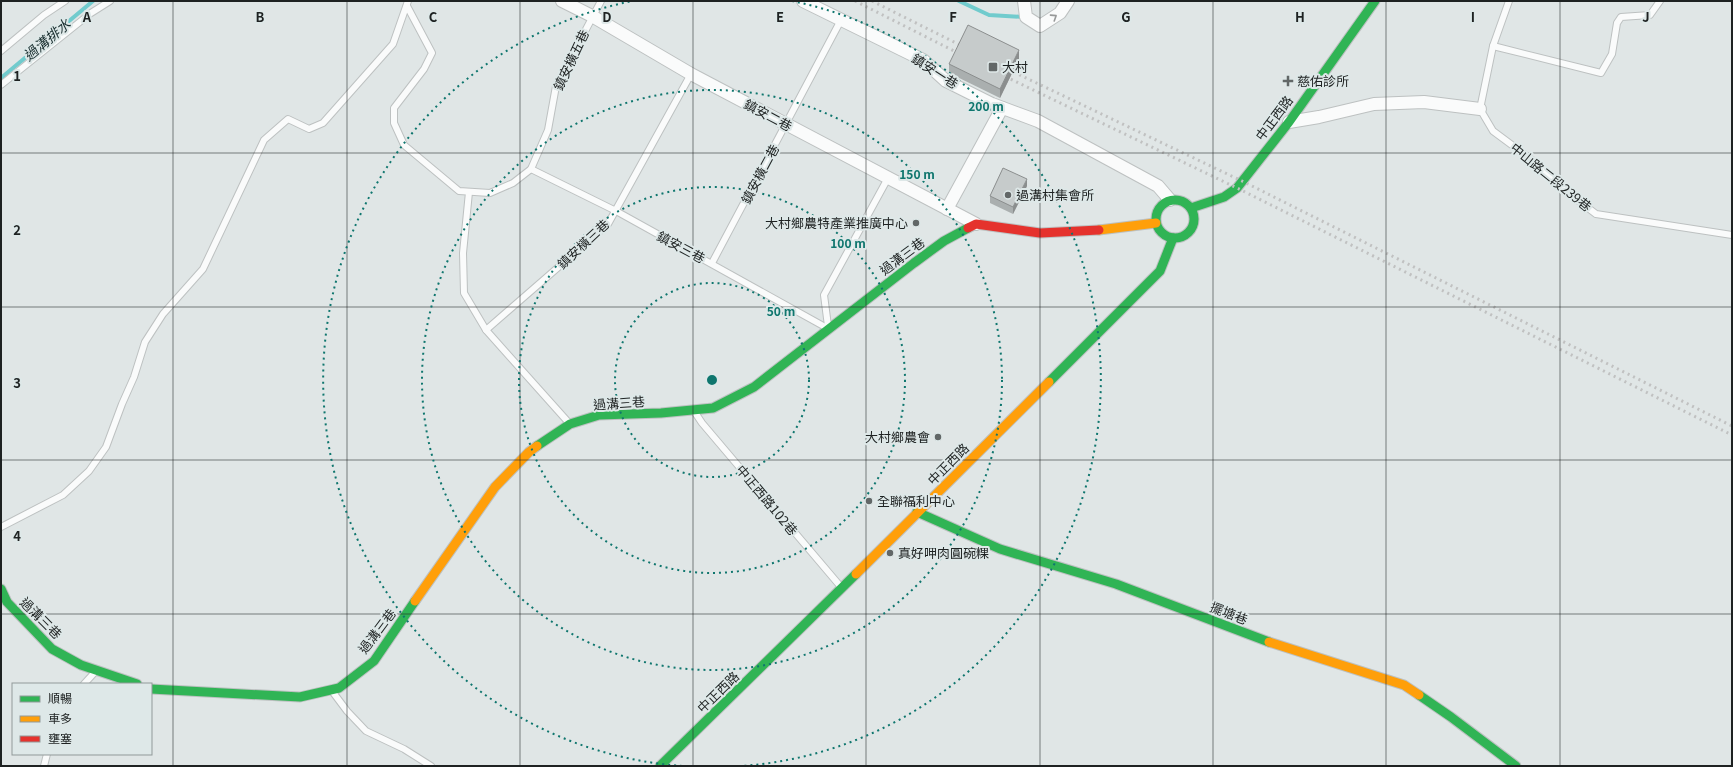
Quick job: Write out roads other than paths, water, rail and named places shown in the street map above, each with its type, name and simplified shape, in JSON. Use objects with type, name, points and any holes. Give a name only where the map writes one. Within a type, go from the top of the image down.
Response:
[{"type":"street","name":"鎮安二巷","points":[[562,1],[592,16],[691,74],[976,224]]},
{"type":"street","name":"鎮安一巷","points":[[803,1],[923,60],[946,81],[1002,108],[1038,121],[1158,186],[1170,200]]},
{"type":"street","points":[[1024,1],[1026,17],[1040,26],[1060,13],[1068,1]]},
{"type":"street","name":"中正西路","points":[[1191,208],[1224,197],[1237,188],[1289,122],[1375,1]]},
{"type":"street","points":[[1289,122],[1319,117],[1374,104],[1424,102],[1480,109]]},
{"type":"street","points":[[947,209],[1002,108]]},
{"type":"street","points":[[1170,200],[1182,201],[1191,208],[1194,220],[1190,231],[1179,238],[1173,238],[1161,233],[1156,223],[1157,212],[1160,207],[1170,200]]},
{"type":"street","points":[[976,224],[1040,233],[1096,230],[1156,223]]},
{"type":"street","name":"過溝三巷","points":[[152,689],[300,697],[339,688],[374,660],[495,487],[529,452],[570,424],[599,415],[713,408],[754,387],[944,241],[976,224]]},
{"type":"street","name":"中正西路","points":[[660,766],[842,588],[1160,271],[1173,238]]},
{"type":"street","name":"擺塘巷","points":[[917,512],[1000,549],[1116,584],[1256,638],[1404,685],[1451,717],[1516,766]]},
{"type":"street","name":"過溝三巷","points":[[1,588],[7,602],[52,648],[81,665],[133,683]]},
{"type":"lane","points":[[1,50],[44,14],[65,1]]},
{"type":"lane","points":[[1,85],[91,13],[110,1]]},
{"type":"lane","name":"鎮安橫五巷","points":[[407,4],[432,53],[424,69],[394,108],[394,123],[404,145],[459,191],[490,193],[513,183],[531,168],[548,130],[556,86],[601,1]]},
{"type":"lane","points":[[1480,109],[1493,46],[1509,1]]},
{"type":"lane","points":[[1493,46],[1601,73],[1612,54],[1617,23],[1621,17],[1650,15],[1660,1]]},
{"type":"lane","points":[[1,528],[63,495],[90,471],[106,447],[134,377],[145,342],[163,314],[203,269],[264,140],[288,119],[309,129],[323,123],[393,44],[407,4]]},
{"type":"lane","name":"鎮安橫二巷","points":[[712,263],[841,20]]},
{"type":"lane","name":"鎮安橫三巷","points":[[486,330],[608,224],[691,74]]},
{"type":"lane","name":"中山路二段239巷","points":[[1480,109],[1493,131],[1532,160],[1571,195],[1596,214],[1732,234]]},
{"type":"lane","name":"鎮安三巷","points":[[531,168],[616,211],[682,249],[712,263],[829,329]]},
{"type":"lane","points":[[829,329],[824,295],[888,178]]},
{"type":"lane","points":[[469,192],[463,253],[464,293],[486,330],[570,424]]},
{"type":"lane","name":"中正西路102巷","points":[[694,410],[712,435],[842,588]]},
{"type":"lane","points":[[85,683],[96,670]]},
{"type":"lane","points":[[332,690],[347,711],[366,731],[404,749],[431,766]]},
{"type":"lane","points":[[44,766],[47,755]]},
{"type":"waterway","name":"過溝排水","points":[[1,78],[93,1]]},
{"type":"waterway","name":"過溝排水","points":[[959,1],[989,15],[1024,17]]},
{"type":"railway","points":[[855,1],[964,56]]},
{"type":"railway","points":[[872,1],[968,49]]},
{"type":"railway","points":[[1003,67],[1242,181],[1732,426]]},
{"type":"railway","points":[[1000,74],[1237,188],[1732,435]]},
{"type":"place","name":"大村","points":[[993,67]]},
{"type":"place","name":"慈佑診所","points":[[1288,81]]},
{"type":"place","name":"過溝村集會所","points":[[1008,195]]},
{"type":"place","name":"大村鄉農特產業推廣中心","points":[[916,223]]},
{"type":"place","name":"大村鄉農會","points":[[938,437]]},
{"type":"place","name":"全聯福利中心","points":[[869,501]]},
{"type":"place","name":"真好呷肉圓碗粿","points":[[890,553]]}]
